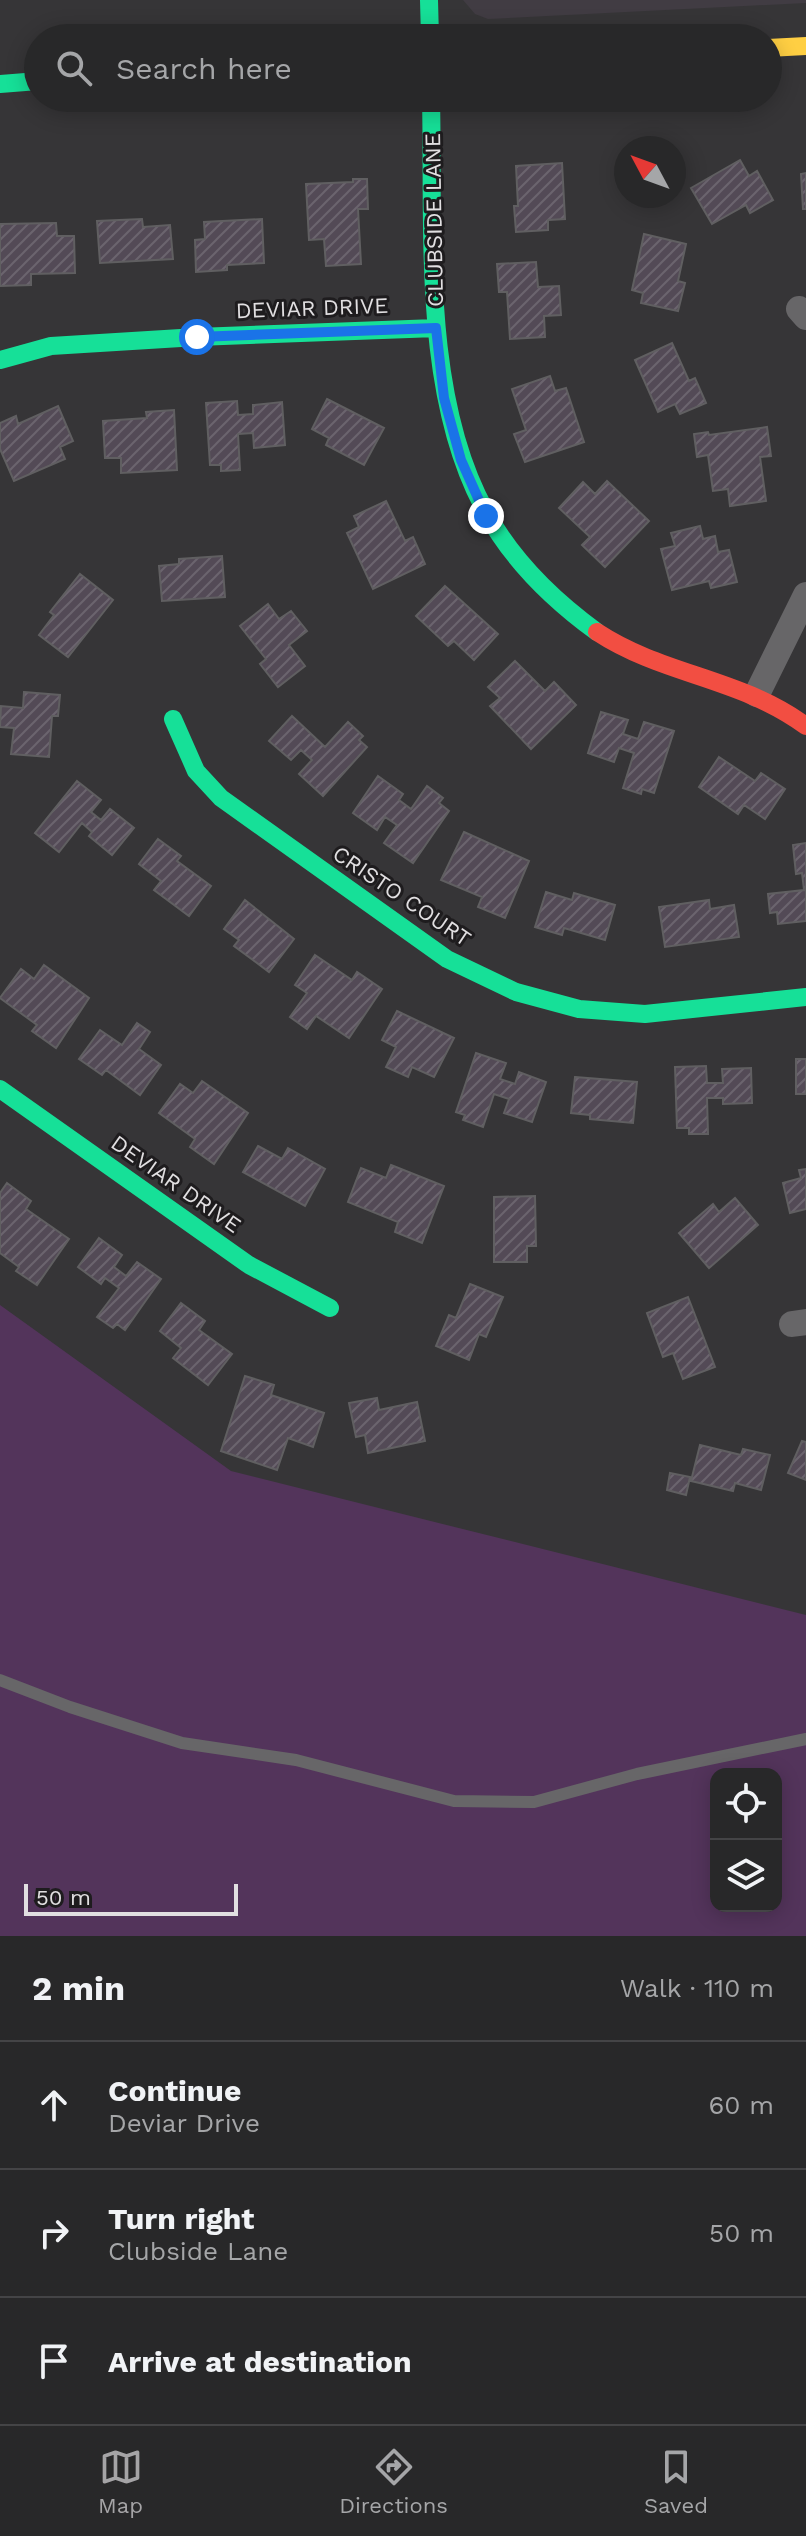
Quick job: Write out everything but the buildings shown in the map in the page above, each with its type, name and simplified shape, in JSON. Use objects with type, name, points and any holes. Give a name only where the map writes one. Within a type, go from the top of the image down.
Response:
[{"type":"street","points":[[429,0],[430,24]]},
{"type":"street","points":[[782,47],[806,46]]},
{"type":"street","points":[[0,84],[24,82]]},
{"type":"street","name":"CLUBSIDE LANE","points":[[431,112],[436,328],[444,398],[461,460],[486,516],[525,570],[566,610],[616,644],[648,659],[757,694],[806,726]]},
{"type":"street","name":"DEVIAR DRIVE","points":[[0,360],[51,346],[436,328]]},
{"type":"street","points":[[757,694],[806,595]]},
{"type":"street","name":"CRISTO COURT","points":[[173,719],[196,771],[221,798],[447,959],[516,992],[579,1009],[645,1014],[806,997]]},
{"type":"street","name":"DEVIAR DRIVE","points":[[0,1089],[249,1265],[330,1308]]},
{"type":"lane","points":[[0,1680],[70,1707],[182,1743],[296,1760],[454,1801],[534,1802],[637,1774],[806,1739]]},
{"type":"shaded area","points":[[463,0],[806,0],[806,3],[488,19],[475,14]]},
{"type":"shaded area","points":[[0,1305],[231,1471],[806,1615],[806,1936],[0,1936]]},
{"type":"traffic: fast","points":[[429,0],[430,24]]},
{"type":"traffic: fast","points":[[0,84],[24,82]]},
{"type":"traffic: fast","points":[[431,112],[435,310],[450,417],[465,466],[496,530],[521,563],[549,593],[597,632]]},
{"type":"traffic: fast","points":[[0,360],[51,346],[436,328]]},
{"type":"traffic: fast","points":[[173,719],[196,771],[221,798],[447,959],[516,992],[579,1009],[645,1014],[806,997]]},
{"type":"traffic: fast","points":[[0,1089],[249,1265],[330,1308]]},
{"type":"traffic: slow","points":[[782,47],[806,46]]},
{"type":"traffic: jam","points":[[597,632],[648,658],[754,697],[806,726]]},
{"type":"route","points":[[197,337],[436,328],[444,398],[461,460],[486,516]]}]
